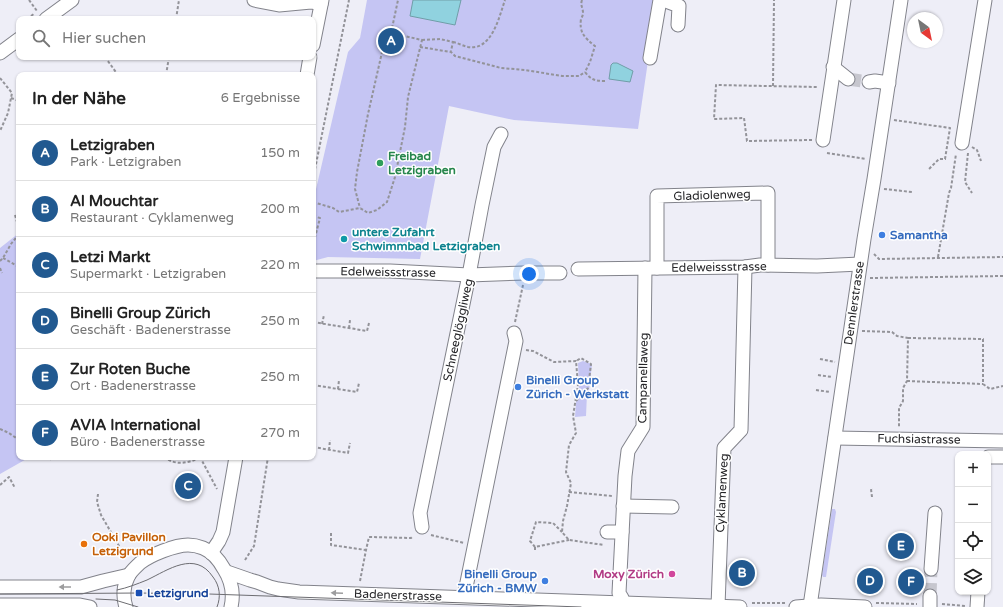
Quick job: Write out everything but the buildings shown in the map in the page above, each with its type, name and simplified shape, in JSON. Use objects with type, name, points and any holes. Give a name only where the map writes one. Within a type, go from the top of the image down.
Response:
[{"type":"street","points":[[42,13],[72,0]]},
{"type":"street","points":[[254,0],[279,5],[322,2],[316,30]]},
{"type":"street","points":[[650,58],[660,0]]},
{"type":"street","points":[[663,0],[679,6],[678,25]]},
{"type":"street","points":[[823,140],[844,0]]},
{"type":"street","points":[[965,148],[986,0]]},
{"type":"street","name":"Dennlerstrasse","points":[[810,606],[860,264],[889,83],[897,1]]},
{"type":"street","points":[[0,53],[16,41]]},
{"type":"street","points":[[308,72],[310,60]]},
{"type":"street","points":[[833,67],[848,79]]},
{"type":"street","points":[[869,82],[875,81],[889,83]]},
{"type":"street","name":"Schneeglöggliweg","points":[[422,527],[420,513],[469,275],[480,212],[494,147],[501,134]]},
{"type":"street","name":"Gladiolenweg","points":[[651,268],[657,196],[768,193],[768,265]]},
{"type":"street","name":"Edelweissstrasse","points":[[578,269],[745,267],[768,265],[817,266],[860,264]]},
{"type":"street","name":"Cyklamenweg","points":[[718,606],[724,448],[741,430],[745,267]]},
{"type":"street","name":"Campanellaweg","points":[[622,602],[622,598],[619,593],[625,476],[628,452],[643,427],[651,268]]},
{"type":"street","name":"Edelweissstrasse","points":[[316,271],[390,271],[469,275],[560,273]]},
{"type":"street","points":[[464,597],[513,386],[516,341],[514,333]]},
{"type":"street","name":"Fuchsiastrasse","points":[[835,438],[1003,441]]},
{"type":"street","points":[[991,457],[1003,458]]},
{"type":"street","points":[[211,553],[223,532],[235,460]]},
{"type":"street","points":[[623,502],[672,506]]},
{"type":"street","points":[[931,569],[935,513]]},
{"type":"street","points":[[606,532],[622,532]]},
{"type":"street","points":[[126,607],[124,598],[126,581],[129,575],[140,563],[152,556],[177,547],[195,545],[204,548],[218,558],[227,572],[232,588],[233,600],[231,607]]},
{"type":"street","name":"Badenerstrasse","points":[[227,572],[270,587],[288,591],[740,607]]},
{"type":"street","points":[[0,587],[81,587],[129,575]]},
{"type":"street","points":[[977,607],[978,595]]},
{"type":"street","points":[[0,605],[80,605],[90,607]]},
{"type":"street","points":[[796,607],[821,605],[865,607]]},
{"type":"path","points":[[29,0],[42,13]]},
{"type":"path","points":[[176,16],[179,0]]},
{"type":"path","points":[[316,165],[350,0]]},
{"type":"path","points":[[360,208],[355,189],[357,172],[368,114],[386,40],[391,33],[398,0]]},
{"type":"path","points":[[391,33],[422,40],[440,39],[468,47],[479,47],[485,42],[497,26],[505,0]]},
{"type":"path","points":[[773,86],[774,0]]},
{"type":"path","points":[[420,47],[451,52],[455,56],[501,68],[562,76],[579,76],[585,72],[595,46],[584,37],[581,30],[583,12],[581,1]]},
{"type":"path","points":[[316,203],[333,208],[339,212],[360,208],[368,212],[377,210],[387,202],[395,177],[405,127],[408,97],[422,40]]},
{"type":"path","points":[[451,52],[453,42]]},
{"type":"path","points":[[107,60],[116,72]]},
{"type":"path","points":[[166,72],[168,60]]},
{"type":"path","points":[[585,72],[589,77],[596,81],[605,81]]},
{"type":"path","points":[[0,78],[12,93],[8,113],[0,131]]},
{"type":"path","points":[[830,88],[716,85],[714,119],[744,118],[747,141],[823,140],[821,152],[858,158]]},
{"type":"path","points":[[11,98],[16,100]]},
{"type":"path","points":[[891,120],[950,128],[945,159],[939,159],[929,169]]},
{"type":"path","points":[[938,257],[957,147],[965,148],[965,182],[972,193]]},
{"type":"path","points":[[979,155],[981,161]]},
{"type":"path","points":[[881,189],[912,192]]},
{"type":"path","points":[[316,217],[320,218],[316,233]]},
{"type":"path","points":[[0,261],[16,238]]},
{"type":"path","points":[[872,252],[879,259],[1003,257]]},
{"type":"path","points":[[3,258],[16,265]]},
{"type":"path","points":[[0,268],[2,273]]},
{"type":"path","points":[[514,333],[525,273]]},
{"type":"path","points":[[868,278],[1003,276]]},
{"type":"path","points":[[322,324],[324,315]]},
{"type":"path","points":[[348,328],[350,320]]},
{"type":"path","points":[[316,323],[367,331],[368,323]]},
{"type":"path","points":[[860,332],[892,332],[897,336],[908,338],[983,339],[983,384]]},
{"type":"path","points":[[899,439],[900,408],[903,401],[903,388],[907,381],[908,338]]},
{"type":"path","points":[[515,348],[533,351],[554,362],[576,361],[581,358],[591,364],[588,388],[575,402]]},
{"type":"path","points":[[820,359],[838,362]]},
{"type":"path","points":[[562,532],[563,521],[568,506],[571,483],[566,472],[569,445],[576,433],[573,416],[578,385],[576,361]]},
{"type":"path","points":[[818,375],[836,378]]},
{"type":"path","points":[[338,389],[339,380]]},
{"type":"path","points":[[907,381],[983,384],[990,389],[1003,386]]},
{"type":"path","points":[[316,385],[357,392],[359,383]]},
{"type":"path","points":[[816,390],[834,392]]},
{"type":"path","points":[[0,429],[16,438]]},
{"type":"path","points":[[329,450],[330,440]]},
{"type":"path","points":[[316,448],[348,453],[350,443]]},
{"type":"path","points":[[168,460],[170,462],[181,463],[195,460]]},
{"type":"path","points":[[201,460],[220,493]]},
{"type":"path","points":[[245,560],[254,546],[268,460]]},
{"type":"path","points":[[0,485],[9,477],[15,488]]},
{"type":"path","points":[[872,497],[871,489],[874,489]]},
{"type":"path","points":[[569,492],[623,502]]},
{"type":"path","points":[[98,494],[97,502],[101,515],[126,558]]},
{"type":"path","points":[[569,540],[553,523],[536,522],[530,541],[535,548],[569,540],[621,547]]},
{"type":"path","points":[[360,581],[369,537],[411,538],[422,527],[431,536],[466,543]]},
{"type":"path","points":[[331,533],[330,545],[366,550]]},
{"type":"path","points":[[586,542],[586,547]]},
{"type":"shaded area","name":"Freibad Letzigraben","points":[[367,0],[657,0],[638,129],[514,120],[449,106],[420,259],[328,257],[316,260],[316,189],[348,52],[360,38]]},
{"type":"shaded area","points":[[413,0],[461,0],[455,25],[410,16]]},
{"type":"shaded area","points":[[613,63],[617,63],[633,71],[630,82],[609,79],[611,65]]},
{"type":"shaded area","points":[[16,235],[16,460],[25,460],[0,474],[0,248]]},
{"type":"shaded area","points":[[583,361],[592,364],[589,391],[587,394],[586,416],[575,417],[579,389],[578,363]]},
{"type":"shaded area","points":[[832,509],[835,509],[836,512],[826,577],[823,577],[822,575]]},
{"type":"tunnel","points":[[848,79],[869,82]]},
{"type":"tunnel","points":[[930,596],[931,569]]},
{"type":"tram line","points":[[117,590],[128,587],[172,568],[190,563],[206,569],[213,577],[217,584],[219,595],[217,607]]},
{"type":"tram line","points":[[0,594],[209,594],[581,607]]},
{"type":"tram line","points":[[96,599],[115,600],[138,607]]},
{"type":"place","name":"Letzigraben","points":[[391,41]]},
{"type":"place","name":"Freibad Letzigraben","points":[[380,163]]},
{"type":"place","name":"Samantha","points":[[882,235]]},
{"type":"place","name":"untere Zufahrt Schwimmbad Letzigraben","points":[[344,239]]},
{"type":"place","name":"Binelli Group Zürich - Werkstatt","points":[[518,387]]},
{"type":"place","name":"Letzi Markt","points":[[188,486]]},
{"type":"place","name":"Ooki Pavillon Letzigrund","points":[[84,544]]},
{"type":"place","name":"Zur Roten Buche","points":[[901,546]]},
{"type":"place","name":"Al Mouchtar","points":[[742,573]]},
{"type":"place","name":"Moxy Zürich","points":[[672,574]]},
{"type":"place","name":"Binelli Group Zürich - BMW","points":[[545,581]]},
{"type":"place","name":"Binelli Group Zürich","points":[[870,581]]},
{"type":"place","name":"AVIA International","points":[[911,582]]},
{"type":"place","name":"Letzigrund","points":[[139,593]]}]
